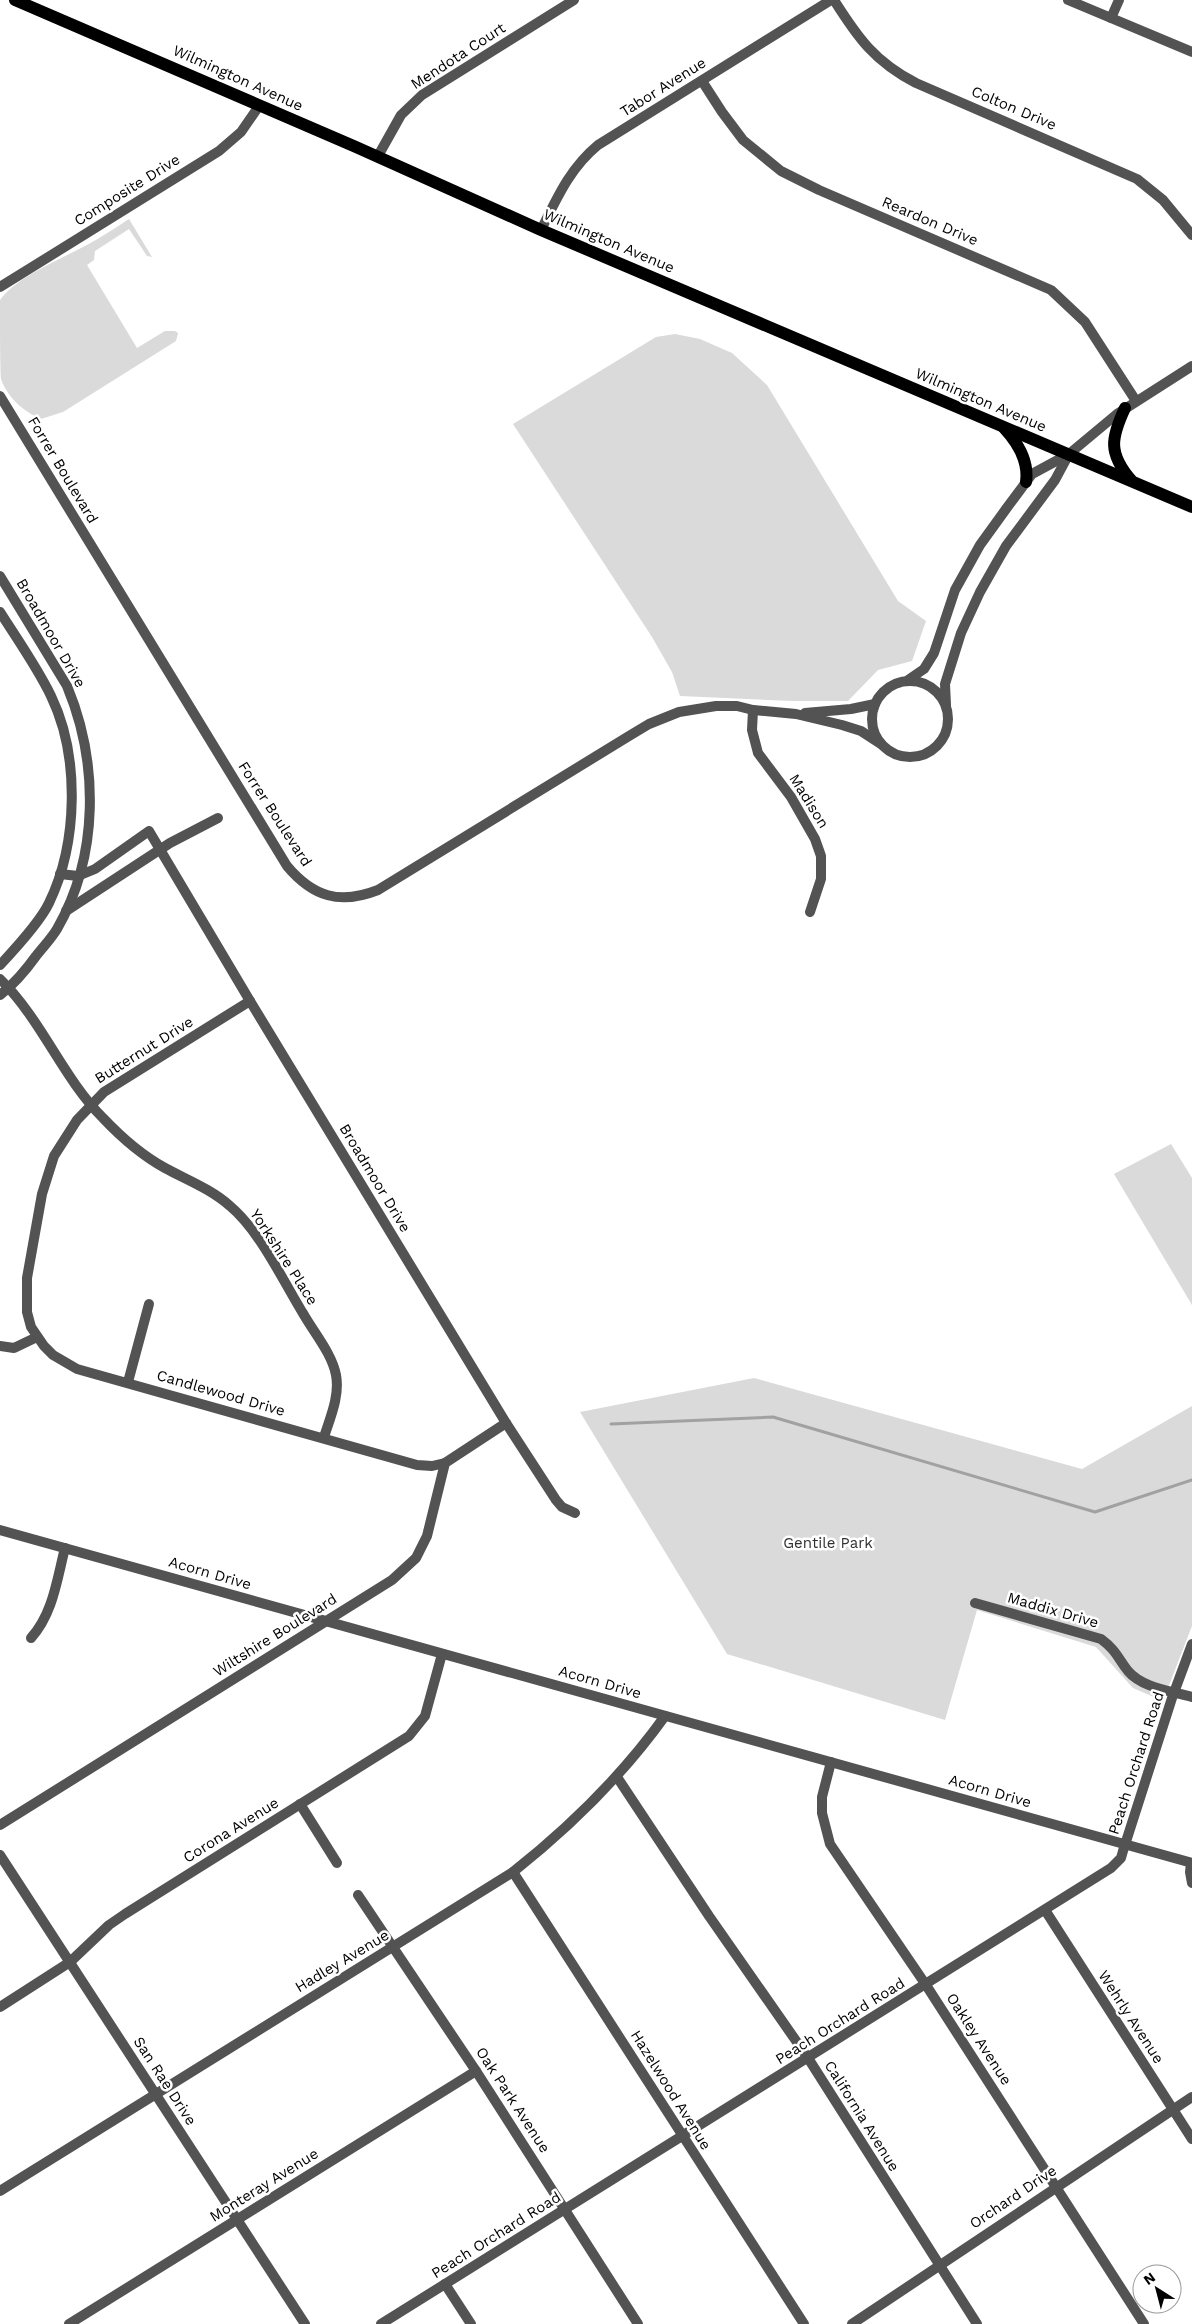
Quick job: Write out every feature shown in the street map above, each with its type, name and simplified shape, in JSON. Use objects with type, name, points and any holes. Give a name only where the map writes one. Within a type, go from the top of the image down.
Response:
[{"type":"main road","name":"Wilmington Avenue","points":[[15,0],[378,156],[541,230],[1192,507]]},
{"type":"main road","points":[[1131,405],[1115,430],[1113,445],[1116,458],[1133,481]]},
{"type":"main road","points":[[1002,427],[1016,442],[1023,456],[1027,468],[1026,482]]},
{"type":"street","name":"Mendota Court","points":[[378,156],[392,127],[401,115],[422,95],[574,0]]},
{"type":"street","name":"Tabor Avenue","points":[[541,230],[566,180],[586,155],[598,145],[832,0]]},
{"type":"street","name":"Colton Drive","points":[[832,0],[867,48],[889,68],[916,83],[1137,179],[1164,200],[1192,235]]},
{"type":"street","points":[[1068,0],[1192,52]]},
{"type":"street","points":[[1111,18],[1119,0]]},
{"type":"street","name":"Reardon Drive","points":[[702,81],[743,140],[781,171],[818,190],[1050,290],[1085,322],[1131,405]]},
{"type":"street","name":"Composite Drive","points":[[0,287],[219,151],[241,132],[258,106]]},
{"type":"street","name":"Forrer Boulevard","points":[[796,714],[851,709],[875,704],[882,693],[892,685],[908,680],[924,669],[934,653],[955,590],[980,545],[1032,474],[1069,454],[1131,405],[1192,366]]},
{"type":"street","name":"Forrer Boulevard","points":[[0,396],[287,866],[305,884],[324,894],[335,897],[357,897],[378,890],[629,736],[662,718],[698,708],[737,706],[754,710],[796,714],[861,731],[888,750],[901,756],[914,757],[932,750],[941,741],[947,729],[945,684],[961,633],[980,592],[1006,546],[1055,480],[1069,454]]},
{"type":"street","name":"Broadmoor Drive","points":[[0,576],[67,686],[75,706],[89,764],[88,827],[78,876],[66,912]]},
{"type":"street","name":"Broadmoor Drive","points":[[0,612],[51,695],[58,712],[67,750],[72,810],[60,874],[49,905],[0,965]]},
{"type":"street","points":[[908,680],[921,682],[933,688],[946,705]]},
{"type":"street","points":[[875,704],[872,720],[874,733],[881,744]]},
{"type":"street","name":"Madison","points":[[754,710],[752,730],[758,753],[792,797],[812,832],[821,856],[821,878],[810,912]]},
{"type":"street","points":[[0,995],[56,930],[66,912],[158,850],[218,818]]},
{"type":"street","name":"Broadmoor Drive","points":[[78,876],[95,870],[149,831],[158,850],[506,1423],[556,1500],[562,1507],[574,1513]]},
{"type":"street","points":[[60,874],[78,876]]},
{"type":"street","name":"Yorkshire Place","points":[[0,979],[44,1034],[90,1104],[141,1152],[163,1167],[216,1195],[230,1206],[253,1231],[332,1362],[337,1388],[336,1400],[324,1437]]},
{"type":"street","name":"Butternut Drive","points":[[37,1337],[27,1312],[26,1299],[42,1194],[54,1156],[77,1120],[90,1104],[104,1092],[250,1001]]},
{"type":"street","points":[[128,1382],[149,1304]]},
{"type":"street","points":[[0,1346],[14,1348],[37,1337]]},
{"type":"street","name":"Candlewood Drive","points":[[37,1337],[53,1355],[77,1369],[324,1437],[421,1466],[445,1463]]},
{"type":"street","points":[[445,1463],[506,1423]]},
{"type":"street","name":"Wiltshire Boulevard","points":[[0,1824],[392,1580],[416,1558],[427,1536],[445,1463]]},
{"type":"street","name":"Acorn Drive","points":[[0,1530],[1192,1863]]},
{"type":"street","points":[[31,1638],[38,1630],[49,1608],[65,1548]]},
{"type":"street","name":"Maddix Drive","points":[[975,1603],[1101,1639],[1114,1649],[1129,1672],[1144,1683],[1192,1697]]},
{"type":"street","name":"Peach Orchard Road","points":[[381,2324],[1111,1868],[1121,1858],[1174,1691],[1192,1644]]},
{"type":"street","name":"Corona Avenue","points":[[0,2007],[70,1962],[109,1925],[125,1914],[409,1736],[418,1728],[428,1708],[442,1654]]},
{"type":"street","name":"Hadley Avenue","points":[[0,2191],[513,1872],[570,1825],[618,1777],[665,1716]]},
{"type":"street","name":"Oakley Avenue","points":[[831,1762],[825,1782],[822,1813],[830,1844],[926,1984],[1144,2324]]},
{"type":"street","name":"California Avenue","points":[[618,1777],[709,1916],[808,2058],[977,2324]]},
{"type":"street","points":[[300,1804],[337,1863]]},
{"type":"street","name":"San Rae Drive","points":[[0,1855],[306,2324]]},
{"type":"street","points":[[1192,1863],[1190,1872],[1192,1883]]},
{"type":"street","name":"Hazelwood Avenue","points":[[513,1872],[804,2324]]},
{"type":"street","name":"Oak Park Avenue","points":[[358,1895],[428,1996],[638,2324]]},
{"type":"street","name":"Wehrly Avenue","points":[[1045,1910],[1192,2139]]},
{"type":"street","name":"Monteray Avenue","points":[[69,2324],[476,2071]]},
{"type":"street","name":"Orchard Drive","points":[[852,2324],[939,2264],[1192,2097]]},
{"type":"street","points":[[445,2284],[471,2324]]},
{"type":"green space","points":[[129,219],[152,257],[147,256],[129,229],[95,251],[94,260],[87,265],[137,348],[165,331],[175,331],[178,333],[176,341],[63,412],[41,419],[28,412],[12,398],[1,379],[0,300],[16,284],[27,277],[91,243]]},
{"type":"green space","points":[[675,334],[700,339],[732,353],[767,385],[898,601],[926,621],[912,661],[878,670],[848,701],[793,701],[680,696],[672,672],[652,637],[513,424],[656,337]]},
{"type":"green space","points":[[1171,1144],[1192,1178],[1192,1305],[1114,1174]]},
{"type":"green space","name":"Gentile Park","points":[[754,1378],[1082,1469],[1192,1406],[1192,1626],[1163,1701],[1133,1688],[1096,1647],[977,1610],[945,1720],[727,1654],[580,1412]]},
{"type":"waterway","points":[[611,1424],[773,1417],[1095,1512],[1192,1480]]}]
